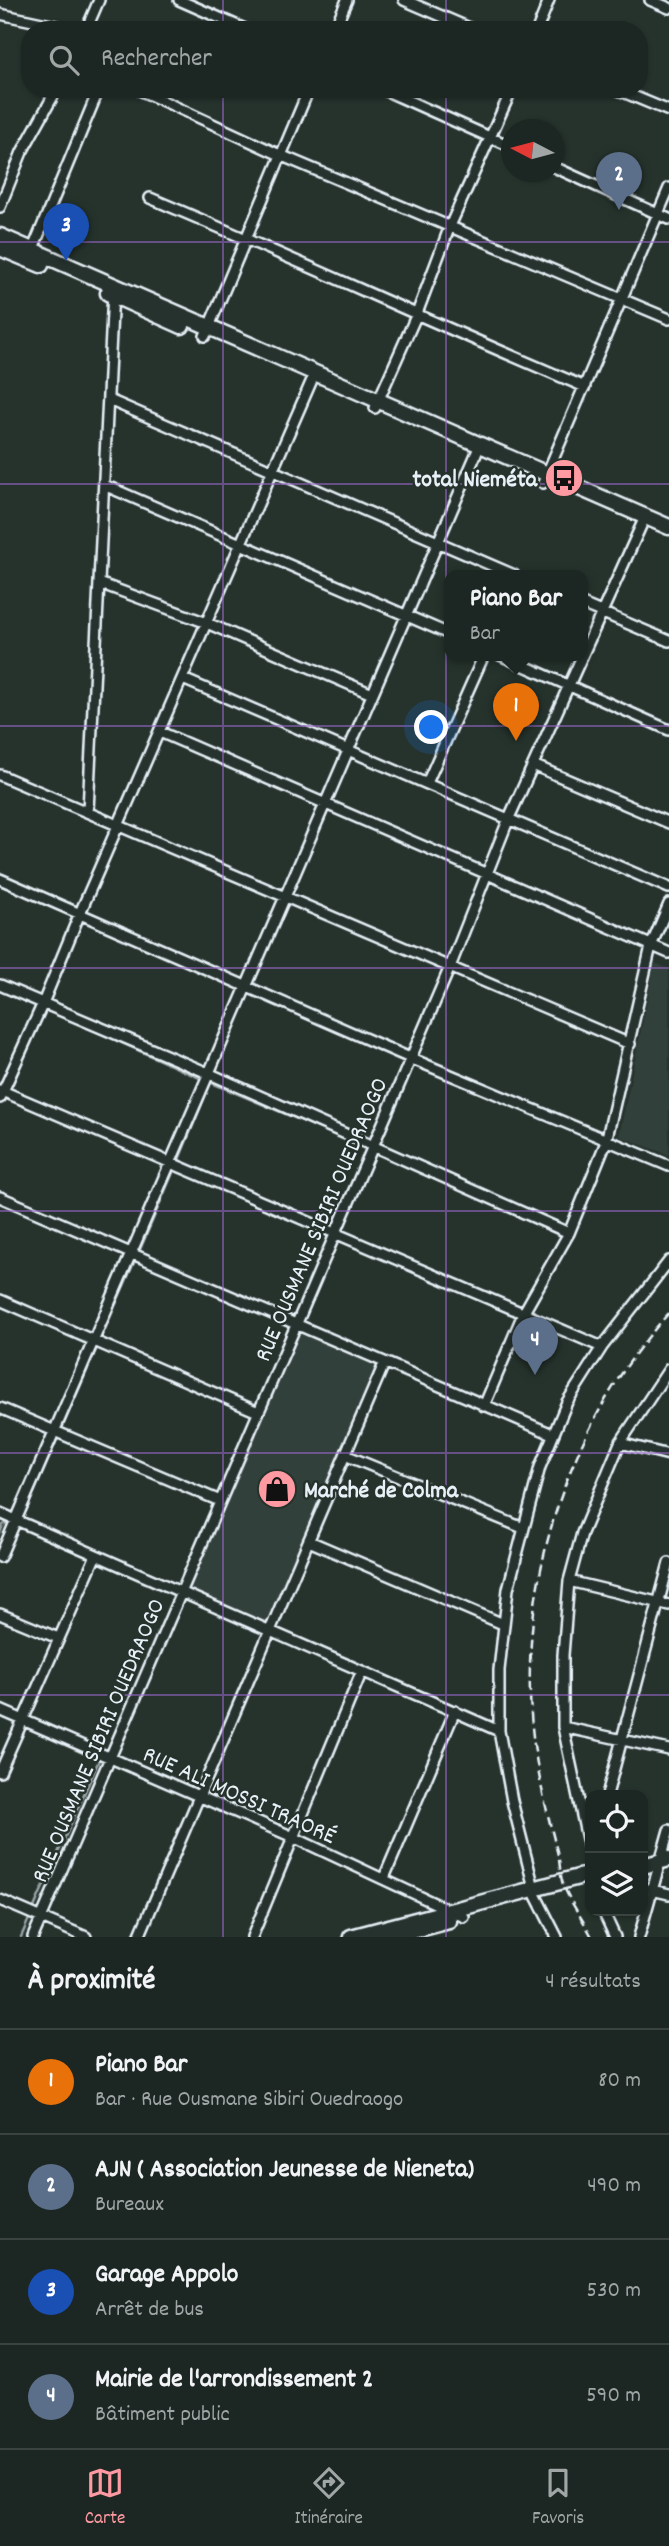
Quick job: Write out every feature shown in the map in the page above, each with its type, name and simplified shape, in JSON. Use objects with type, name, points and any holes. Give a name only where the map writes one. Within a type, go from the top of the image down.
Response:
[{"type":"main road","points":[[0,236],[113,290],[643,520],[669,535]]},
{"type":"main road","points":[[0,248],[113,290]]},
{"type":"main road","points":[[643,520],[669,527]]},
{"type":"main road","points":[[648,1864],[665,1856]]},
{"type":"main road","points":[[535,1893],[585,1876]]},
{"type":"main road","points":[[351,1937],[585,1882]]},
{"type":"main road","points":[[396,1936],[458,1913]]},
{"type":"street","points":[[90,21],[99,0]]},
{"type":"street","points":[[179,0],[227,21]]},
{"type":"street","points":[[338,21],[346,0]]},
{"type":"street","points":[[404,0],[453,21]]},
{"type":"street","points":[[541,21],[549,0]]},
{"type":"street","points":[[650,0],[669,8]]},
{"type":"street","points":[[0,15],[30,21]]},
{"type":"street","points":[[0,207],[22,152],[52,98]]},
{"type":"street","points":[[32,251],[95,98]]},
{"type":"street","points":[[156,98],[280,155],[669,319]]},
{"type":"street","points":[[207,331],[305,98]]},
{"type":"street","points":[[402,98],[501,143]]},
{"type":"street","points":[[377,405],[416,316],[450,226],[508,98]]},
{"type":"street","points":[[638,98],[669,111]]},
{"type":"street","points":[[564,172],[669,219]]},
{"type":"street","points":[[545,478],[669,188]]},
{"type":"street","points":[[150,198],[416,316],[585,387]]},
{"type":"street","points":[[88,811],[113,290]]},
{"type":"street","points":[[313,377],[43,1003],[1,1093],[170,1162],[602,1347]]},
{"type":"street","points":[[109,400],[503,570]]},
{"type":"street","points":[[0,1557],[478,449]]},
{"type":"street","points":[[104,485],[444,631]]},
{"type":"street","name":"RUE OUSMANE SIBIRI OUEDRAOGO","points":[[588,643],[643,520]]},
{"type":"street","points":[[99,583],[206,623],[372,694]]},
{"type":"street","points":[[588,606],[669,641]]},
{"type":"street","points":[[426,783],[481,661]]},
{"type":"street","points":[[513,661],[669,730]]},
{"type":"street","name":"RUE OUSMANE SIBIRI OUEDRAOGO","points":[[33,1937],[450,967],[509,818],[580,661]]},
{"type":"street","points":[[183,679],[669,888]]},
{"type":"street","points":[[160,733],[669,953]]},
{"type":"street","points":[[533,765],[669,823]]},
{"type":"street","points":[[0,775],[630,1044]]},
{"type":"street","points":[[0,879],[410,1058],[669,1166]]},
{"type":"street","points":[[484,1406],[523,1314],[569,1233],[606,1142],[652,946],[669,905]]},
{"type":"street","points":[[0,985],[208,1073],[569,1233]]},
{"type":"street","points":[[0,1197],[552,1434]]},
{"type":"street","points":[[557,1937],[535,1893],[512,1801],[499,1731],[499,1670],[503,1624],[513,1564],[552,1434],[579,1381],[669,1261]]},
{"type":"street","points":[[0,1300],[258,1412]]},
{"type":"street","points":[[139,1937],[384,1364]]},
{"type":"street","points":[[585,1830],[563,1727],[563,1655],[569,1581],[582,1533],[620,1443],[669,1369]]},
{"type":"street","points":[[0,1408],[220,1501]]},
{"type":"street","points":[[620,1443],[669,1455]]},
{"type":"street","points":[[345,1455],[523,1528]]},
{"type":"street","points":[[0,1513],[182,1590],[499,1731]]},
{"type":"street","points":[[309,1541],[503,1624]]},
{"type":"street","points":[[0,1772],[96,1555]]},
{"type":"street","points":[[608,1790],[669,1563]]},
{"type":"street","points":[[569,1581],[669,1605]]},
{"type":"street","points":[[0,1614],[58,1638]]},
{"type":"street","points":[[251,1937],[362,1671]]},
{"type":"street","name":"RUE ALI MOSSI TRAORÉ","points":[[0,1710],[293,1837],[458,1913]]},
{"type":"street","points":[[384,1878],[456,1711]]},
{"type":"street","points":[[563,1727],[669,1750]]},
{"type":"street","points":[[669,1830],[665,1856],[648,1889],[669,1894]]},
{"type":"street","points":[[0,1900],[86,1937]]},
{"type":"street","points":[[605,1916],[615,1937]]},
{"type":"street","points":[[639,1937],[643,1916]]},
{"type":"shaded area","points":[[655,963],[669,969],[669,1155],[619,1136]]},
{"type":"shaded area","points":[[295,1324],[384,1364],[271,1629],[182,1590]]},
{"type":"waterway","points":[[0,991],[39,1007]]},
{"type":"waterway","points":[[58,1014],[202,1079]]},
{"type":"waterway","points":[[178,1162],[211,1082]]},
{"type":"waterway","points":[[212,1083],[333,1134]]},
{"type":"waterway","points":[[139,1252],[175,1168]]},
{"type":"waterway","points":[[23,1514],[136,1258]]},
{"type":"waterway","points":[[0,1533],[3,1525],[11,1521]]},
{"type":"waterway","points":[[0,1716],[99,1760],[21,1937]]},
{"type":"railway","points":[[592,1937],[562,1881],[538,1768],[531,1714],[530,1660],[535,1606],[545,1552],[560,1500],[580,1449],[605,1400],[635,1355],[669,1313]]},
{"type":"place","name":"AJN ( Association Jeunesse de Nieneta)","points":[[619,210]]},
{"type":"place","name":"Garage Appolo","points":[[66,261]]},
{"type":"place","name":"total Nieméta","points":[[564,478]]},
{"type":"place","name":"Piano Bar","points":[[516,741]]},
{"type":"place","name":"Mairie de l'arrondissement 2","points":[[535,1375]]},
{"type":"place","name":"Marché de Colma","points":[[277,1489]]}]
